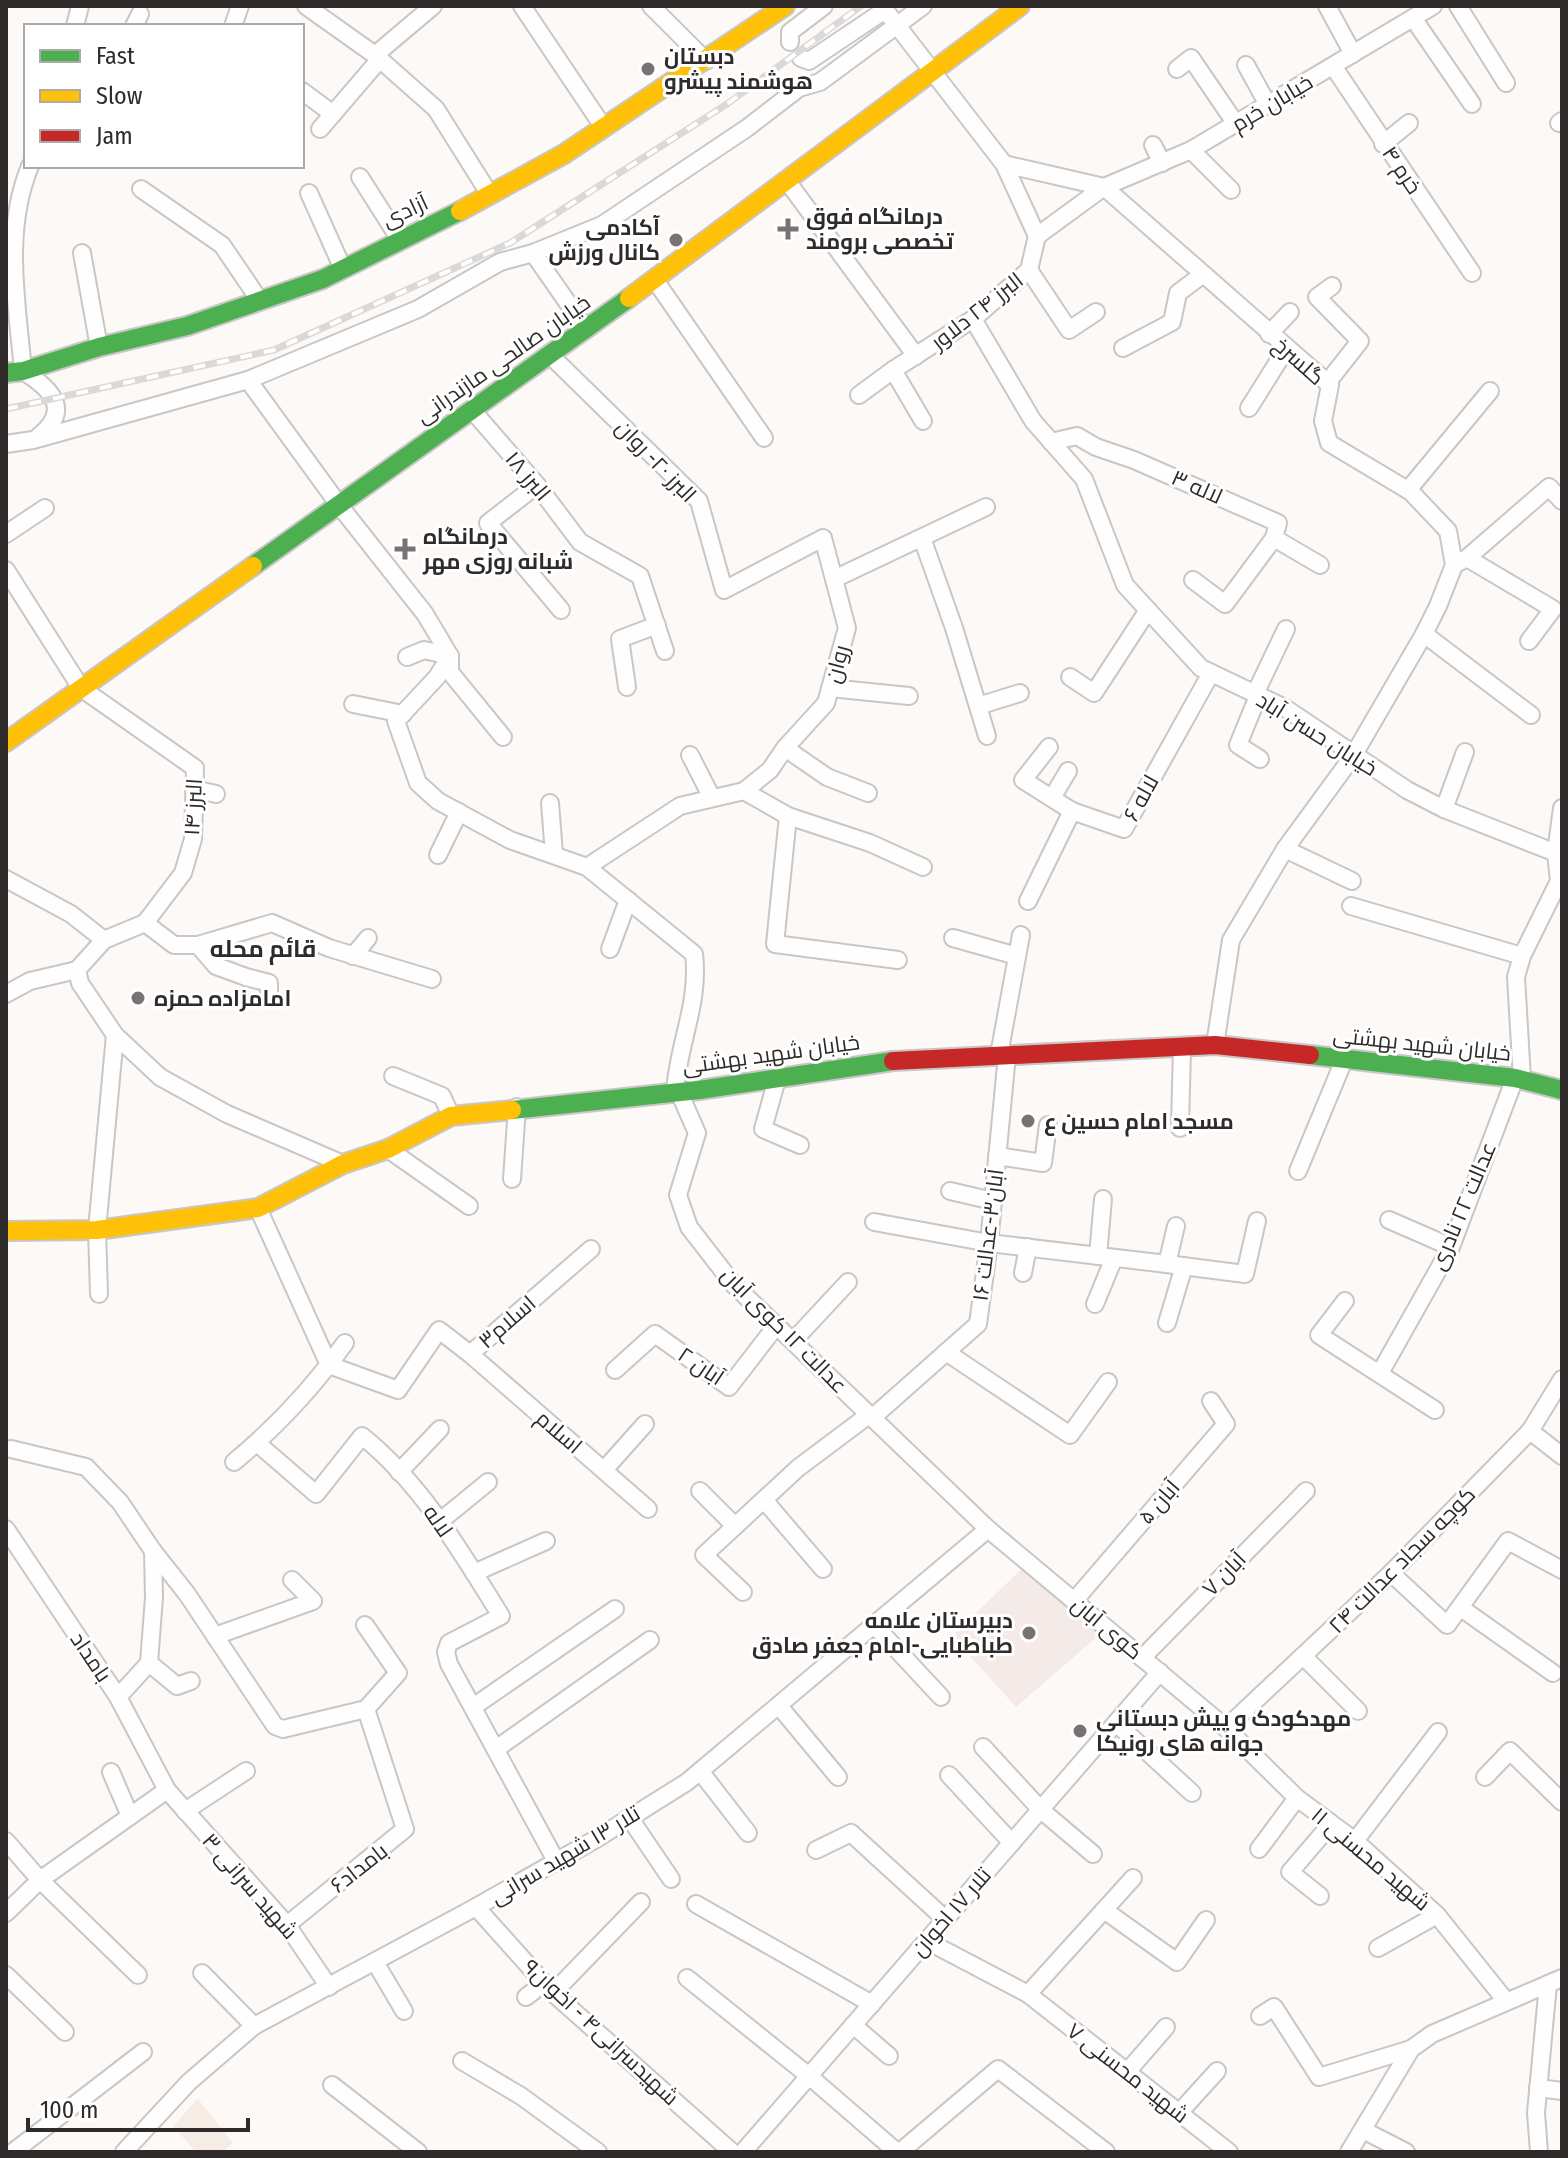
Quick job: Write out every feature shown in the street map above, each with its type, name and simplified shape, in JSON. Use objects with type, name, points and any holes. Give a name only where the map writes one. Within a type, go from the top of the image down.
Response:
[{"type":"main road","name":"آزادی","points":[[14,372],[187,326],[323,279],[445,219],[564,154],[785,6]]},
{"type":"main road","name":"خیابان صالحی مازندرانی","points":[[6,742],[655,280],[1020,6]]},
{"type":"main road","name":"خیابان شهید بهشتی","points":[[6,1231],[97,1230],[258,1208],[343,1164],[388,1149],[451,1116],[677,1092],[908,1059],[1215,1045],[1518,1079],[1562,1090]]},
{"type":"street","points":[[306,6],[377,57],[436,109],[490,195]]},
{"type":"street","points":[[320,129],[377,57],[433,6]]},
{"type":"street","points":[[522,6],[604,128]]},
{"type":"street","points":[[651,6],[706,61]]},
{"type":"street","points":[[790,42],[790,32],[824,6]]},
{"type":"street","points":[[6,444],[33,440],[248,380],[418,309],[500,262],[533,253],[602,225],[747,128],[799,88],[820,82],[923,6]]},
{"type":"street","points":[[1327,6],[1353,54]]},
{"type":"street","name":"خیابان خرم","points":[[1037,236],[1104,187],[1191,150],[1433,6]]},
{"type":"street","points":[[1458,6],[1506,83]]},
{"type":"street","points":[[801,58],[809,61],[878,14],[897,26],[1004,164],[1037,236]]},
{"type":"street","points":[[1413,18],[1472,104]]},
{"type":"street","points":[[1177,69],[1191,58],[1236,124]]},
{"type":"street","points":[[1246,65],[1268,105]]},
{"type":"street","name":"خرم ۴","points":[[1333,66],[1472,273]]},
{"type":"street","points":[[304,92],[333,114]]},
{"type":"street","points":[[1383,144],[1409,123]]},
{"type":"street","points":[[1153,145],[1162,163]]},
{"type":"street","points":[[1191,150],[1231,190]]},
{"type":"street","points":[[1004,164],[1104,187]]},
{"type":"street","points":[[29,168],[15,210],[14,372],[43,383],[55,399],[55,416],[49,428],[33,440]]},
{"type":"street","points":[[360,177],[400,240]]},
{"type":"street","name":"البرز ۲۴ دلاور","points":[[787,181],[916,356],[973,319],[1029,270],[1037,236]]},
{"type":"street","name":"گلسرخ","points":[[1104,187],[1330,385],[1323,421],[1329,443],[1408,490],[1448,531],[1461,561]]},
{"type":"street","points":[[141,189],[222,245],[260,301]]},
{"type":"street","points":[[309,193],[343,269]]},
{"type":"street","points":[[82,253],[99,347]]},
{"type":"street","points":[[533,253],[586,329]]},
{"type":"street","points":[[1029,270],[1069,330],[1096,312]]},
{"type":"street","points":[[1123,348],[1172,322],[1178,293],[1202,275]]},
{"type":"street","points":[[655,280],[764,438]]},
{"type":"street","points":[[1327,383],[1360,341],[1317,297],[1332,286]]},
{"type":"street","points":[[1269,334],[1290,312]]},
{"type":"street","name":"خیابان حسن آباد","points":[[973,319],[1033,421],[1084,479],[1125,585],[1201,668],[1285,708],[1407,790],[1444,809],[1556,853]]},
{"type":"street","points":[[1249,408],[1286,349]]},
{"type":"street","name":"البرز ۲۰- روان","points":[[550,355],[699,501],[724,590]]},
{"type":"street","points":[[859,395],[916,356]]},
{"type":"street","points":[[893,370],[923,421]]},
{"type":"street","points":[[248,380],[339,505],[425,614],[450,656],[450,672],[503,737]]},
{"type":"street","points":[[1408,490],[1490,391]]},
{"type":"street","name":"البرز ۱۸","points":[[472,410],[537,485],[580,542],[640,576],[665,651]]},
{"type":"street","name":"لاله ۳","points":[[1051,442],[1077,436],[1096,447],[1172,476],[1278,523],[1274,538],[1320,565]]},
{"type":"street","points":[[537,485],[488,523],[561,610]]},
{"type":"street","points":[[1215,1045],[1231,940],[1285,849],[1353,756],[1424,634],[1461,561],[1549,487],[1562,501]]},
{"type":"street","points":[[834,579],[986,507]]},
{"type":"street","points":[[6,534],[45,508]]},
{"type":"street","name":"روان","points":[[587,867],[680,806],[744,791],[770,770],[785,748],[826,703],[847,628],[823,538],[724,590]]},
{"type":"street","points":[[922,538],[987,736]]},
{"type":"street","points":[[1193,580],[1225,604],[1274,538]]},
{"type":"street","points":[[1461,561],[1553,609],[1529,641]]},
{"type":"street","points":[[6,570],[81,688]]},
{"type":"street","points":[[1070,677],[1094,693],[1148,610]]},
{"type":"street","points":[[627,687],[620,639],[657,625]]},
{"type":"street","points":[[1260,759],[1238,745],[1286,629]]},
{"type":"street","points":[[1424,634],[1531,715]]},
{"type":"street","points":[[407,657],[424,650],[450,656]]},
{"type":"street","points":[[450,656],[437,677],[396,721],[418,783],[438,801],[510,840],[587,867],[694,954],[694,1003],[677,1066],[677,1092]]},
{"type":"street","name":"لاله ۶","points":[[1072,811],[1124,829],[1211,673]]},
{"type":"street","name":"البرز ۱۴","points":[[81,688],[199,764],[194,789],[193,839],[183,873],[145,923]]},
{"type":"street","points":[[830,688],[909,696]]},
{"type":"street","points":[[978,706],[1020,693]]},
{"type":"street","points":[[353,704],[403,714]]},
{"type":"street","points":[[1028,901],[1072,811],[1023,780],[1049,747]]},
{"type":"street","points":[[785,748],[827,777],[868,793]]},
{"type":"street","points":[[1444,809],[1465,752]]},
{"type":"street","points":[[690,755],[712,798]]},
{"type":"street","points":[[1052,798],[1068,771]]},
{"type":"street","points":[[194,789],[216,794]]},
{"type":"street","points":[[744,791],[788,816],[870,843],[923,867]]},
{"type":"street","points":[[550,803],[554,854]]},
{"type":"street","points":[[1518,1079],[1516,977],[1522,956],[1559,881],[1556,853],[1562,808]]},
{"type":"street","points":[[438,855],[459,812]]},
{"type":"street","points":[[788,816],[775,944],[898,960]]},
{"type":"street","points":[[1285,849],[1352,881]]},
{"type":"street","points":[[6,879],[71,914],[104,940]]},
{"type":"street","points":[[610,949],[628,900]]},
{"type":"street","points":[[1351,906],[1522,956]]},
{"type":"street","points":[[6,994],[30,981],[77,970],[104,940],[145,923],[174,945],[198,945],[272,923],[353,956],[432,979]]},
{"type":"street","name":"آبان۳-عدالت ۱۶","points":[[743,1592],[704,1555],[798,1468],[872,1416],[978,1324],[993,1201],[1003,1055],[1021,935]]},
{"type":"street","points":[[353,956],[368,938]]},
{"type":"street","points":[[953,938],[1017,956]]},
{"type":"street","points":[[198,945],[216,966],[269,983],[269,999]]},
{"type":"street","points":[[77,970],[80,983],[115,1035],[160,1077],[227,1114],[343,1164]]},
{"type":"street","points":[[99,1294],[97,1230],[115,1035]]},
{"type":"street","points":[[1180,1128],[1182,1047]]},
{"type":"street","points":[[1298,1171],[1344,1060]]},
{"type":"street","points":[[393,1076],[442,1096],[451,1116]]},
{"type":"street","points":[[777,1079],[763,1129],[800,1145]]},
{"type":"street","name":"عدالت ۲۲ نادری","points":[[1380,1373],[1451,1247],[1518,1079]]},
{"type":"street","name":"عدالت ۱۲ کوی آبان","points":[[677,1092],[697,1133],[678,1195],[689,1227],[734,1285],[988,1529]]},
{"type":"street","points":[[512,1179],[517,1107]]},
{"type":"street","points":[[997,1156],[1043,1163],[1048,1125]]},
{"type":"street","points":[[388,1149],[469,1206]]},
{"type":"street","points":[[950,1191],[993,1201]]},
{"type":"street","points":[[1095,1304],[1106,1257],[1103,1199]]},
{"type":"street","points":[[258,1208],[329,1365]]},
{"type":"street","points":[[1389,1220],[1451,1247]]},
{"type":"street","points":[[874,1222],[989,1243],[1245,1274],[1257,1221]]},
{"type":"street","points":[[1167,1323],[1175,1265],[1176,1226]]},
{"type":"street","points":[[1023,1273],[1028,1247]]},
{"type":"street","name":"اسلام۳","points":[[329,1365],[398,1390],[439,1330],[470,1354],[591,1249]]},
{"type":"street","points":[[794,1340],[848,1282]]},
{"type":"street","points":[[1345,1301],[1319,1335],[1435,1410]]},
{"type":"street","name":"آبان ۲","points":[[615,1370],[655,1334],[729,1387],[776,1326]]},
{"type":"street","points":[[234,1462],[257,1443],[329,1365],[345,1343]]},
{"type":"street","points":[[946,1352],[1070,1435],[1108,1382]]},
{"type":"street","name":"اسلام","points":[[470,1354],[648,1509]]},
{"type":"street","name":"کوچه سجاد عدالت ۲۴","points":[[1226,1728],[1391,1573],[1530,1431],[1562,1379]]},
{"type":"street","name":"آبان ۵","points":[[1074,1601],[1226,1424],[1211,1401]]},
{"type":"street","points":[[604,1470],[645,1424]]},
{"type":"street","points":[[399,1472],[440,1429]]},
{"type":"street","points":[[1530,1431],[1562,1456]]},
{"type":"street","name":"لاله","points":[[257,1443],[316,1494],[362,1436],[381,1451],[399,1472],[439,1522],[501,1616],[449,1643],[446,1652],[473,1707]]},
{"type":"street","points":[[8,1447],[86,1467],[120,1502],[187,1594],[275,1726],[283,1729],[366,1709],[398,1673],[365,1625]]},
{"type":"street","points":[[439,1522],[488,1482]]},
{"type":"street","points":[[700,1491],[735,1526]]},
{"type":"street","name":"آبان ۷","points":[[1142,1658],[1306,1491]]},
{"type":"street","points":[[764,1500],[823,1569]]},
{"type":"street","name":"بامداد","points":[[6,1529],[118,1697],[167,1790]]},
{"type":"street","name":"کوی آبان","points":[[988,1529],[1226,1728]]},
{"type":"street","name":"تلار ۱۳ شهید سرانی","points":[[124,2152],[189,2082],[254,2026],[476,1907],[629,1817],[700,1771],[988,1529]]},
{"type":"street","points":[[474,1573],[546,1541]]},
{"type":"street","points":[[1391,1573],[1447,1625],[1508,1541],[1562,1570]]},
{"type":"street","points":[[118,1697],[149,1663],[154,1597],[153,1551]]},
{"type":"street","points":[[215,1636],[313,1601],[292,1580]]},
{"type":"street","points":[[1461,1608],[1553,1673]]},
{"type":"street","points":[[556,1861],[473,1707],[615,1609]]},
{"type":"street","points":[[874,1625],[941,1697]]},
{"type":"street","points":[[496,1749],[650,1640]]},
{"type":"street","points":[[1303,1656],[1358,1711]]},
{"type":"street","points":[[149,1663],[177,1686],[191,1681]]},
{"type":"street","name":"تلار ۱۷ اخوان","points":[[743,2152],[1160,1672]]},
{"type":"street","points":[[779,1706],[838,1777]]},
{"type":"street","name":"بامداد۶","points":[[287,1925],[405,1829],[366,1709]]},
{"type":"street","points":[[1116,1723],[1192,1793]]},
{"type":"street","name":"شهید محسنی ۱۱","points":[[1226,1728],[1297,1798],[1355,1841],[1437,1915],[1506,2001]]},
{"type":"street","points":[[1355,1841],[1438,1732]]},
{"type":"street","points":[[983,1747],[1041,1810],[1093,1854]]},
{"type":"street","points":[[1485,1777],[1510,1751],[1562,1802]]},
{"type":"street","points":[[185,1811],[246,1771]]},
{"type":"street","points":[[700,1771],[748,1833]]},
{"type":"street","points":[[111,1772],[130,1816]]},
{"type":"street","points":[[949,1775],[1012,1843]]},
{"type":"street","points":[[6,1913],[40,1880],[167,1790]]},
{"type":"street","name":"شهید سرانی ۳","points":[[167,1790],[287,1925],[329,1987]]},
{"type":"street","points":[[1259,1849],[1297,1798]]},
{"type":"street","points":[[629,1817],[671,1879]]},
{"type":"street","points":[[1320,1896],[1290,1872],[1331,1824]]},
{"type":"street","points":[[816,1850],[851,1833],[945,1919]]},
{"type":"street","points":[[6,1841],[40,1880],[138,1975]]},
{"type":"street","points":[[1028,1994],[1133,1878]]},
{"type":"street","points":[[526,1997],[549,1988],[641,1902]]},
{"type":"street","points":[[696,1904],[872,2004]]},
{"type":"street","name":"شهیدسرانی۴ - اخوان۹","points":[[476,1907],[549,1988],[732,2152]]},
{"type":"street","points":[[1104,1910],[1177,1962],[1206,1920]]},
{"type":"street","points":[[1378,1948],[1437,1915]]},
{"type":"street","name":"شهید محسنی ۷","points":[[927,1941],[1028,1994],[1229,2152]]},
{"type":"street","points":[[375,1962],[404,2011]]},
{"type":"street","points":[[202,1973],[254,2026]]},
{"type":"street","points":[[6,1975],[65,2032]]},
{"type":"street","points":[[687,1978],[898,2152],[998,2069],[1106,2152]]},
{"type":"street","points":[[1260,2016],[1274,2007],[1319,2077],[1411,2049],[1432,2034],[1555,1981]]},
{"type":"street","points":[[1539,2152],[1538,2088],[1555,1981]]},
{"type":"street","points":[[853,2025],[889,2056]]},
{"type":"street","points":[[1127,2072],[1166,2027]]},
{"type":"street","points":[[1349,2152],[1411,2049]]},
{"type":"street","points":[[13,2152],[143,2052]]},
{"type":"street","points":[[462,2061],[521,2096],[598,2152]]},
{"type":"street","points":[[1179,2113],[1217,2071]]},
{"type":"street","points":[[332,2085],[418,2152]]},
{"type":"street","points":[[1538,2088],[1562,2091]]},
{"type":"street","points":[[1363,2130],[1406,2152]]},
{"type":"shaded area","name":"دبیرستان علامه طباطبایی-امام جعفر صادق","points":[[1030,1561],[1106,1629],[1016,1707],[952,1636]]},
{"type":"shaded area","points":[[198,2099],[233,2143],[222,2152],[196,2152],[173,2126]]},
{"type":"railway","points":[[6,409],[274,350],[510,243],[727,104],[861,6]]},
{"type":"traffic: fast","points":[[6,373],[187,326],[323,279],[460,211]]},
{"type":"traffic: fast","points":[[253,566],[629,298]]},
{"type":"traffic: fast","points":[[1310,1055],[1515,1078],[1562,1090]]},
{"type":"traffic: fast","points":[[512,1110],[699,1090],[893,1061]]},
{"type":"traffic: slow","points":[[460,211],[564,154],[785,6]]},
{"type":"traffic: slow","points":[[629,298],[1020,6]]},
{"type":"traffic: slow","points":[[6,742],[253,566]]},
{"type":"traffic: slow","points":[[6,1231],[97,1230],[258,1208],[343,1164],[388,1149],[451,1116],[512,1110]]},
{"type":"traffic: jam","points":[[893,1061],[1215,1045],[1310,1055]]},
{"type":"place","name":"دبستان هوشمند پیشرو","points":[[648,69]]},
{"type":"place","name":"درمانگاه فوق تخصصی برومند","points":[[788,229]]},
{"type":"place","name":"آکادمی کانال ورزش","points":[[676,240]]},
{"type":"place","name":"درمانگاه شبانه روزی مهر","points":[[405,549]]},
{"type":"place","name":"امامزاده حمزه","points":[[138,998]]},
{"type":"place","name":"مسجد امام حسین ع","points":[[1028,1121]]},
{"type":"place","name":"دبیرستان علامه طباطبایی-امام جعفر صادق","points":[[1029,1633]]},
{"type":"place","name":"مهدکودک و پیش دبستانی جوانه های رونیکا","points":[[1080,1731]]},
{"type":"district","name":"قائم محله","points":[[263,949]]}]
